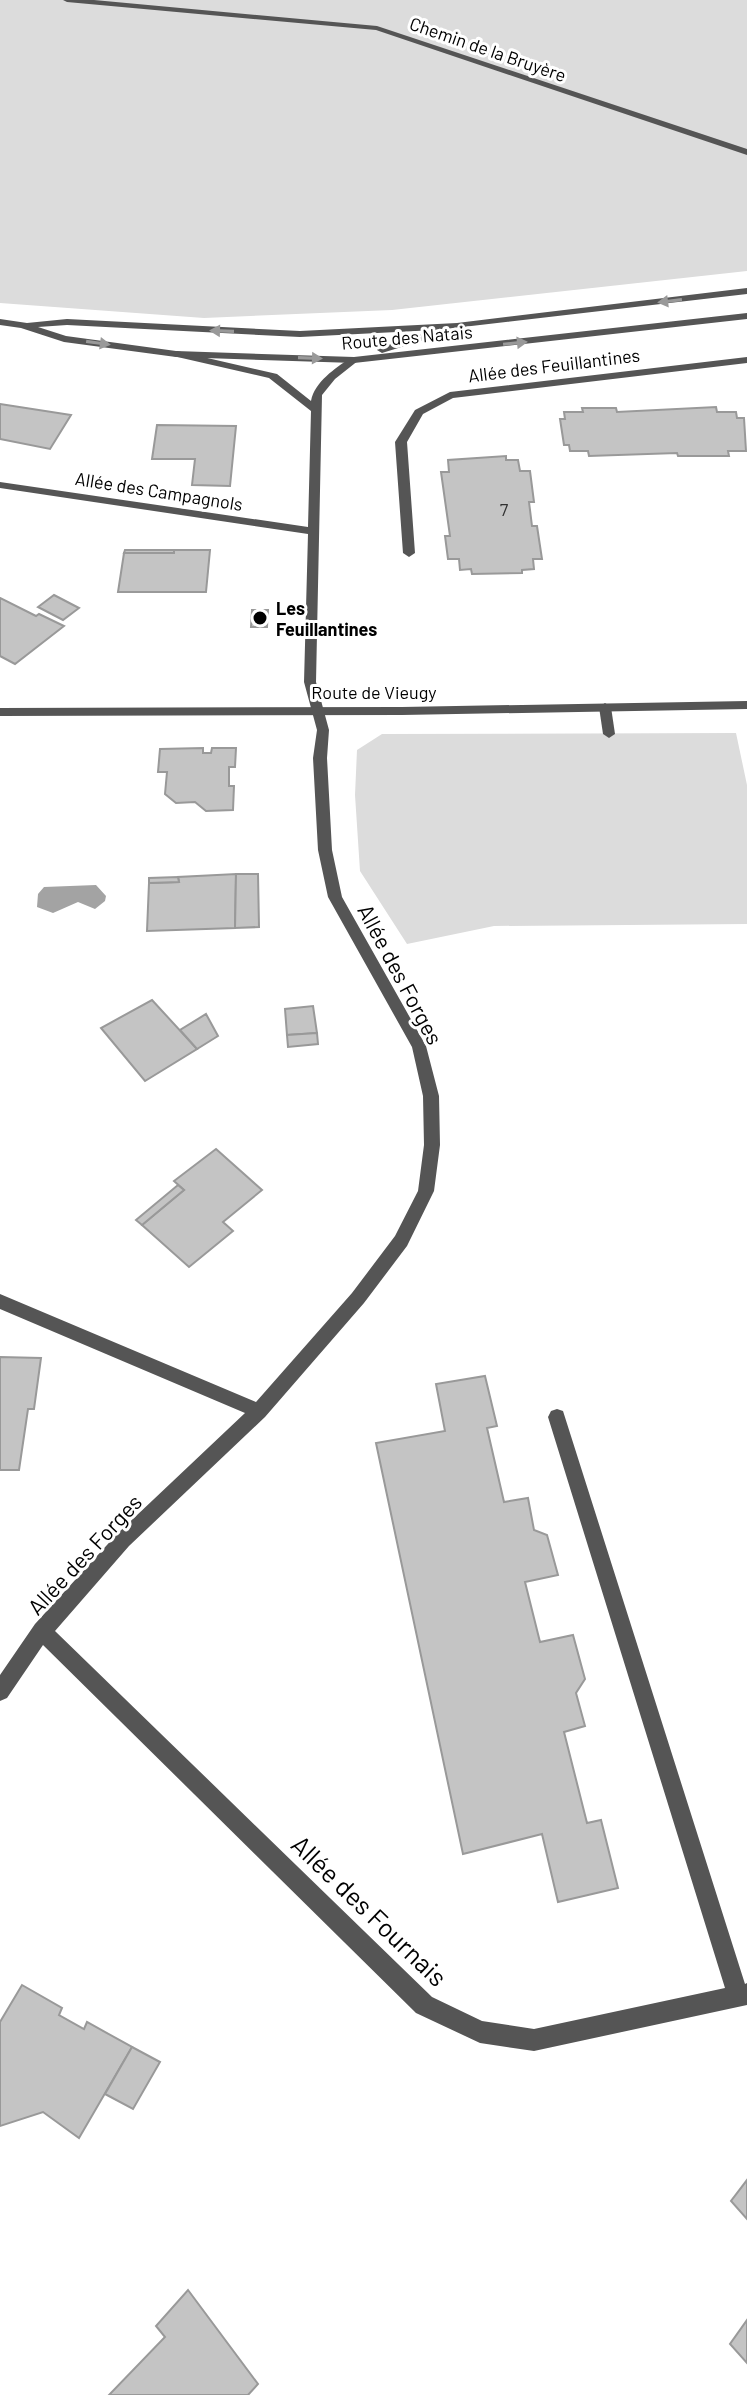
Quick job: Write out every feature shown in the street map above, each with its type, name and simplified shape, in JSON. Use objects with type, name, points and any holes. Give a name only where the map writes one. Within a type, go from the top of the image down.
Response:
[{"type":"street","name":"Chemin de la Bruyère","points":[[67,0],[377,28],[747,152]]},
{"type":"street","name":"Route des Natais","points":[[0,322],[23,325],[67,322],[300,334],[457,326],[747,291]]},
{"type":"street","name":"Route des Natais","points":[[23,325],[64,339],[176,354],[354,360],[747,316]]},
{"type":"street","points":[[354,360],[457,326]]},
{"type":"street","points":[[176,354],[273,376],[317,410]]},
{"type":"street","name":"Allée des Forges","points":[[0,1691],[42,1631],[123,1540],[259,1411],[358,1298],[401,1241],[426,1191],[432,1145],[431,1096],[419,1046],[335,897],[325,850],[320,758],[323,730],[310,682],[317,395],[331,377],[354,360]]},
{"type":"street","name":"Allée des Feuillantines","points":[[409,553],[401,442],[419,412],[450,395],[747,360]]},
{"type":"street","name":"Allée des Campagnols","points":[[0,485],[314,531]]},
{"type":"street","name":"Route de Vieugy","points":[[0,712],[747,705]]},
{"type":"street","points":[[605,707],[609,734]]},
{"type":"street","points":[[0,1301],[259,1411]]},
{"type":"street","name":"Allée des Fournais","points":[[42,1631],[424,2005],[480,2032],[534,2040],[743,1995],[557,1417]]},
{"type":"shaded area","points":[[0,0],[747,0],[747,271],[392,310],[204,318],[0,303]]},
{"type":"shaded area","points":[[736,733],[747,785],[747,924],[494,926],[407,944],[360,871],[355,795],[357,750],[382,734]]},
{"type":"shaded area","points":[[96,885],[106,896],[105,901],[95,909],[78,902],[53,913],[37,907],[38,894],[44,887]]},
{"type":"building","points":[[0,404],[71,415],[50,449],[0,439]]},
{"type":"building","points":[[716,407],[717,412],[736,412],[737,418],[744,418],[746,451],[728,451],[729,456],[678,456],[677,453],[589,456],[588,451],[570,451],[569,445],[564,445],[560,419],[565,419],[564,412],[583,412],[582,408],[616,408],[617,412]]},
{"type":"building","points":[[157,425],[236,426],[230,486],[192,485],[195,459],[152,459]]},
{"type":"building","points":[[506,456],[506,460],[518,460],[520,471],[530,471],[534,502],[529,502],[532,526],[537,526],[542,559],[533,559],[534,569],[522,570],[522,573],[472,574],[471,569],[460,570],[459,559],[448,559],[445,536],[450,536],[441,472],[449,472],[448,460]]},
{"type":"building","points":[[125,550],[174,550],[174,553],[124,553]]},
{"type":"building","points":[[174,550],[210,550],[206,592],[118,592],[124,553],[174,553]]},
{"type":"building","points":[[54,595],[79,608],[63,620],[38,607]]},
{"type":"building","points":[[0,598],[64,626],[15,664],[0,656]]},
{"type":"building","name":"Les Feuillantines","points":[[252,610],[268,610],[267,627],[251,627]]},
{"type":"building","points":[[203,748],[203,753],[211,753],[212,748],[236,748],[235,767],[229,767],[229,786],[234,786],[233,810],[206,811],[195,802],[176,803],[165,794],[167,772],[158,772],[160,749]]},
{"type":"building","points":[[236,874],[235,928],[147,931],[149,883],[179,882],[178,877]]},
{"type":"building","points":[[236,874],[258,874],[259,927],[235,928]]},
{"type":"building","points":[[178,877],[179,882],[149,883],[149,878]]},
{"type":"building","points":[[152,1000],[197,1049],[145,1081],[101,1028]]},
{"type":"building","points":[[313,1006],[317,1033],[287,1035],[285,1009]]},
{"type":"building","points":[[206,1014],[218,1036],[197,1049],[180,1030]]},
{"type":"building","points":[[317,1033],[318,1044],[288,1047],[287,1035]]},
{"type":"building","points":[[216,1149],[262,1190],[223,1222],[233,1231],[189,1267],[142,1225],[184,1190],[174,1181]]},
{"type":"building","points":[[178,1185],[184,1190],[142,1225],[136,1220]]},
{"type":"building","points":[[0,1357],[41,1358],[34,1409],[28,1409],[19,1470],[0,1470]]},
{"type":"building","points":[[485,1376],[497,1426],[487,1428],[504,1502],[528,1498],[534,1530],[547,1535],[558,1575],[525,1582],[540,1642],[573,1635],[585,1679],[576,1693],[585,1726],[564,1732],[587,1823],[601,1820],[618,1888],[558,1902],[542,1834],[463,1854],[376,1443],[445,1431],[436,1384]]},
{"type":"building","points":[[22,1985],[62,2008],[59,2015],[84,2029],[87,2022],[132,2047],[79,2138],[43,2112],[0,2126],[0,2022]]},
{"type":"building","points":[[132,2047],[160,2062],[133,2109],[105,2094]]},
{"type":"building","points":[[747,2180],[747,2219],[731,2201]]},
{"type":"building","points":[[188,2290],[258,2384],[248,2395],[109,2395],[165,2337],[156,2326]]},
{"type":"building","points":[[747,2320],[747,2363],[730,2344]]},
{"type":"place","name":"Les Feuillantines","points":[[260,618]]}]
